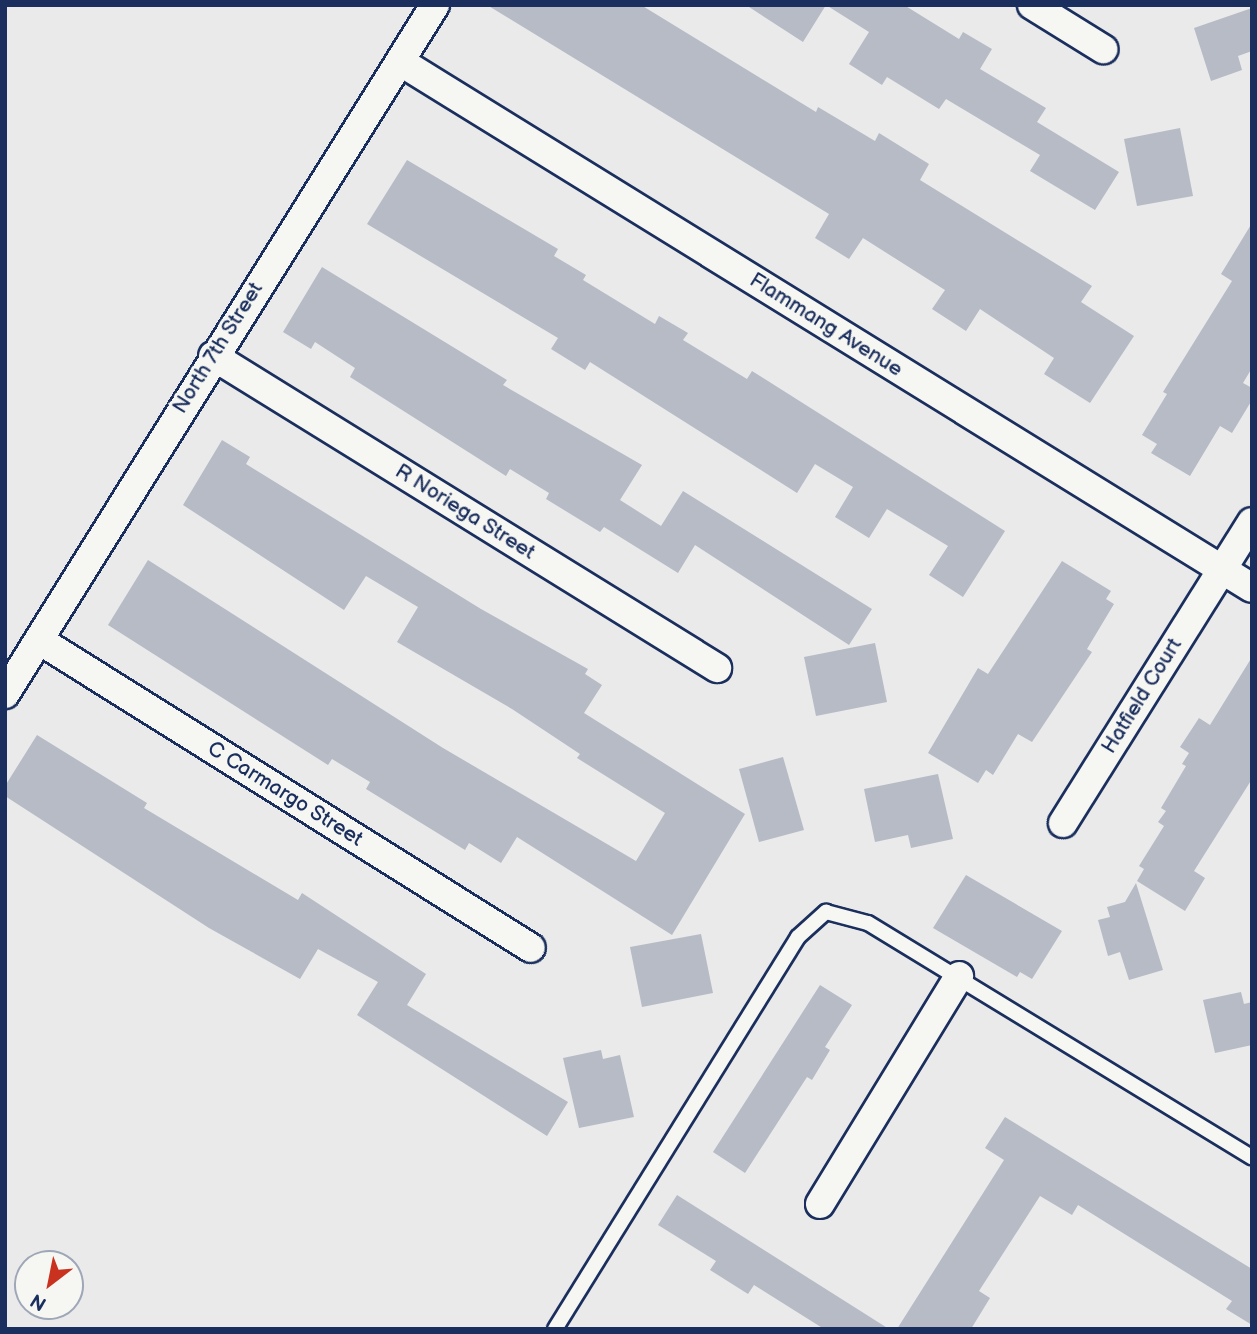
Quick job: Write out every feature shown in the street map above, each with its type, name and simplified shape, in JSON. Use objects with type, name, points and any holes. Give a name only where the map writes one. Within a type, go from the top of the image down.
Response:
[{"type":"street","name":"North 7th Street","points":[[5,694],[213,356],[435,5]]},
{"type":"street","points":[[1032,5],[1103,50]]},
{"type":"street","name":"Flammang Avenue","points":[[401,62],[1252,588]]},
{"type":"street","name":"R Noriega Street","points":[[213,356],[717,668]]},
{"type":"street","name":"Hatfield Court","points":[[1063,823],[1252,522]]},
{"type":"street","name":"C Carmargo Street","points":[[39,640],[531,948]]},
{"type":"street","points":[[820,1204],[959,976]]},
{"type":"lane","points":[[555,1329],[798,937],[826,912],[868,923],[1252,1157]]},
{"type":"building","points":[[487,5],[641,5],[816,112],[818,107],[875,141],[879,133],[929,164],[920,180],[1092,286],[1081,302],[1134,336],[1090,403],[1044,374],[1054,358],[980,309],[966,331],[932,309],[945,290],[863,238],[849,259],[815,238],[829,214]]},
{"type":"building","points":[[746,5],[826,5],[803,42]]},
{"type":"building","points":[[826,5],[904,5],[959,39],[963,32],[992,49],[980,69],[1046,108],[1037,122],[1119,172],[1095,210],[1030,171],[1040,155],[946,99],[939,109],[887,77],[882,85],[849,64],[869,32]]},
{"type":"building","points":[[1252,8],[1252,51],[1238,56],[1242,70],[1211,81],[1194,28]]},
{"type":"building","points":[[1180,128],[1193,196],[1137,206],[1124,139]]},
{"type":"building","points":[[407,160],[558,249],[554,256],[586,275],[583,280],[655,324],[659,316],[688,333],[683,340],[747,379],[752,371],[1005,531],[963,597],[929,575],[948,546],[887,509],[869,538],[835,517],[853,487],[815,464],[797,493],[590,362],[585,370],[551,349],[558,338],[367,224]]},
{"type":"building","points":[[1252,223],[1252,368],[1243,383],[1252,388],[1252,400],[1232,433],[1220,426],[1190,476],[1151,453],[1157,444],[1142,435],[1167,394],[1163,392],[1232,281],[1221,274]]},
{"type":"building","points":[[322,267],[507,380],[503,385],[642,465],[620,500],[661,526],[683,491],[872,609],[849,645],[695,545],[678,573],[604,527],[600,532],[546,499],[549,493],[510,469],[506,476],[350,377],[355,368],[315,342],[311,349],[283,332]]},
{"type":"building","points":[[222,440],[250,457],[246,464],[481,609],[588,669],[585,674],[602,685],[584,713],[745,814],[672,935],[517,837],[501,863],[469,843],[465,850],[366,789],[370,782],[332,759],[328,765],[108,625],[148,560],[443,748],[636,861],[665,813],[577,758],[580,754],[512,709],[397,642],[418,607],[366,576],[344,610],[183,505]]},
{"type":"building","points":[[1062,561],[1111,591],[1106,599],[1114,604],[1087,649],[1092,652],[1032,742],[1018,734],[993,775],[986,770],[978,783],[928,753],[978,668],[988,674]]},
{"type":"building","points":[[875,643],[887,702],[816,716],[804,657]]},
{"type":"building","points":[[1252,657],[1252,779],[1194,871],[1205,878],[1185,911],[1137,881],[1144,869],[1139,866],[1164,826],[1158,822],[1166,811],[1161,808],[1186,766],[1182,764],[1189,753],[1180,747],[1199,718],[1210,725]]},
{"type":"building","points":[[37,735],[147,803],[144,808],[298,900],[302,893],[426,974],[407,1005],[568,1102],[547,1136],[357,1015],[378,982],[318,949],[300,979],[209,928],[5,796],[5,786]]},
{"type":"building","points":[[783,757],[804,830],[759,842],[739,769]]},
{"type":"building","points":[[938,774],[953,839],[911,848],[908,835],[875,842],[864,789]]},
{"type":"building","points":[[966,875],[1062,931],[1032,979],[1020,972],[1017,977],[933,928]]},
{"type":"building","points":[[1136,883],[1163,970],[1129,980],[1120,952],[1108,956],[1098,920],[1110,917],[1107,907],[1125,902]]},
{"type":"building","points":[[701,934],[713,993],[642,1007],[630,947]]},
{"type":"building","points":[[820,985],[852,1005],[825,1047],[830,1050],[812,1080],[807,1077],[745,1173],[713,1152]]},
{"type":"building","points":[[1241,992],[1244,1004],[1252,1002],[1252,1045],[1215,1053],[1203,1000]]},
{"type":"building","points":[[601,1050],[603,1059],[620,1055],[634,1117],[579,1128],[563,1058]]},
{"type":"building","points":[[1005,1117],[1252,1269],[1252,1325],[1226,1309],[1232,1301],[1078,1205],[1072,1215],[1040,1196],[979,1291],[990,1298],[971,1329],[897,1329],[1004,1160],[985,1148]]},
{"type":"building","points":[[677,1195],[889,1329],[824,1329],[754,1285],[748,1294],[710,1270],[716,1261],[658,1225]]}]
